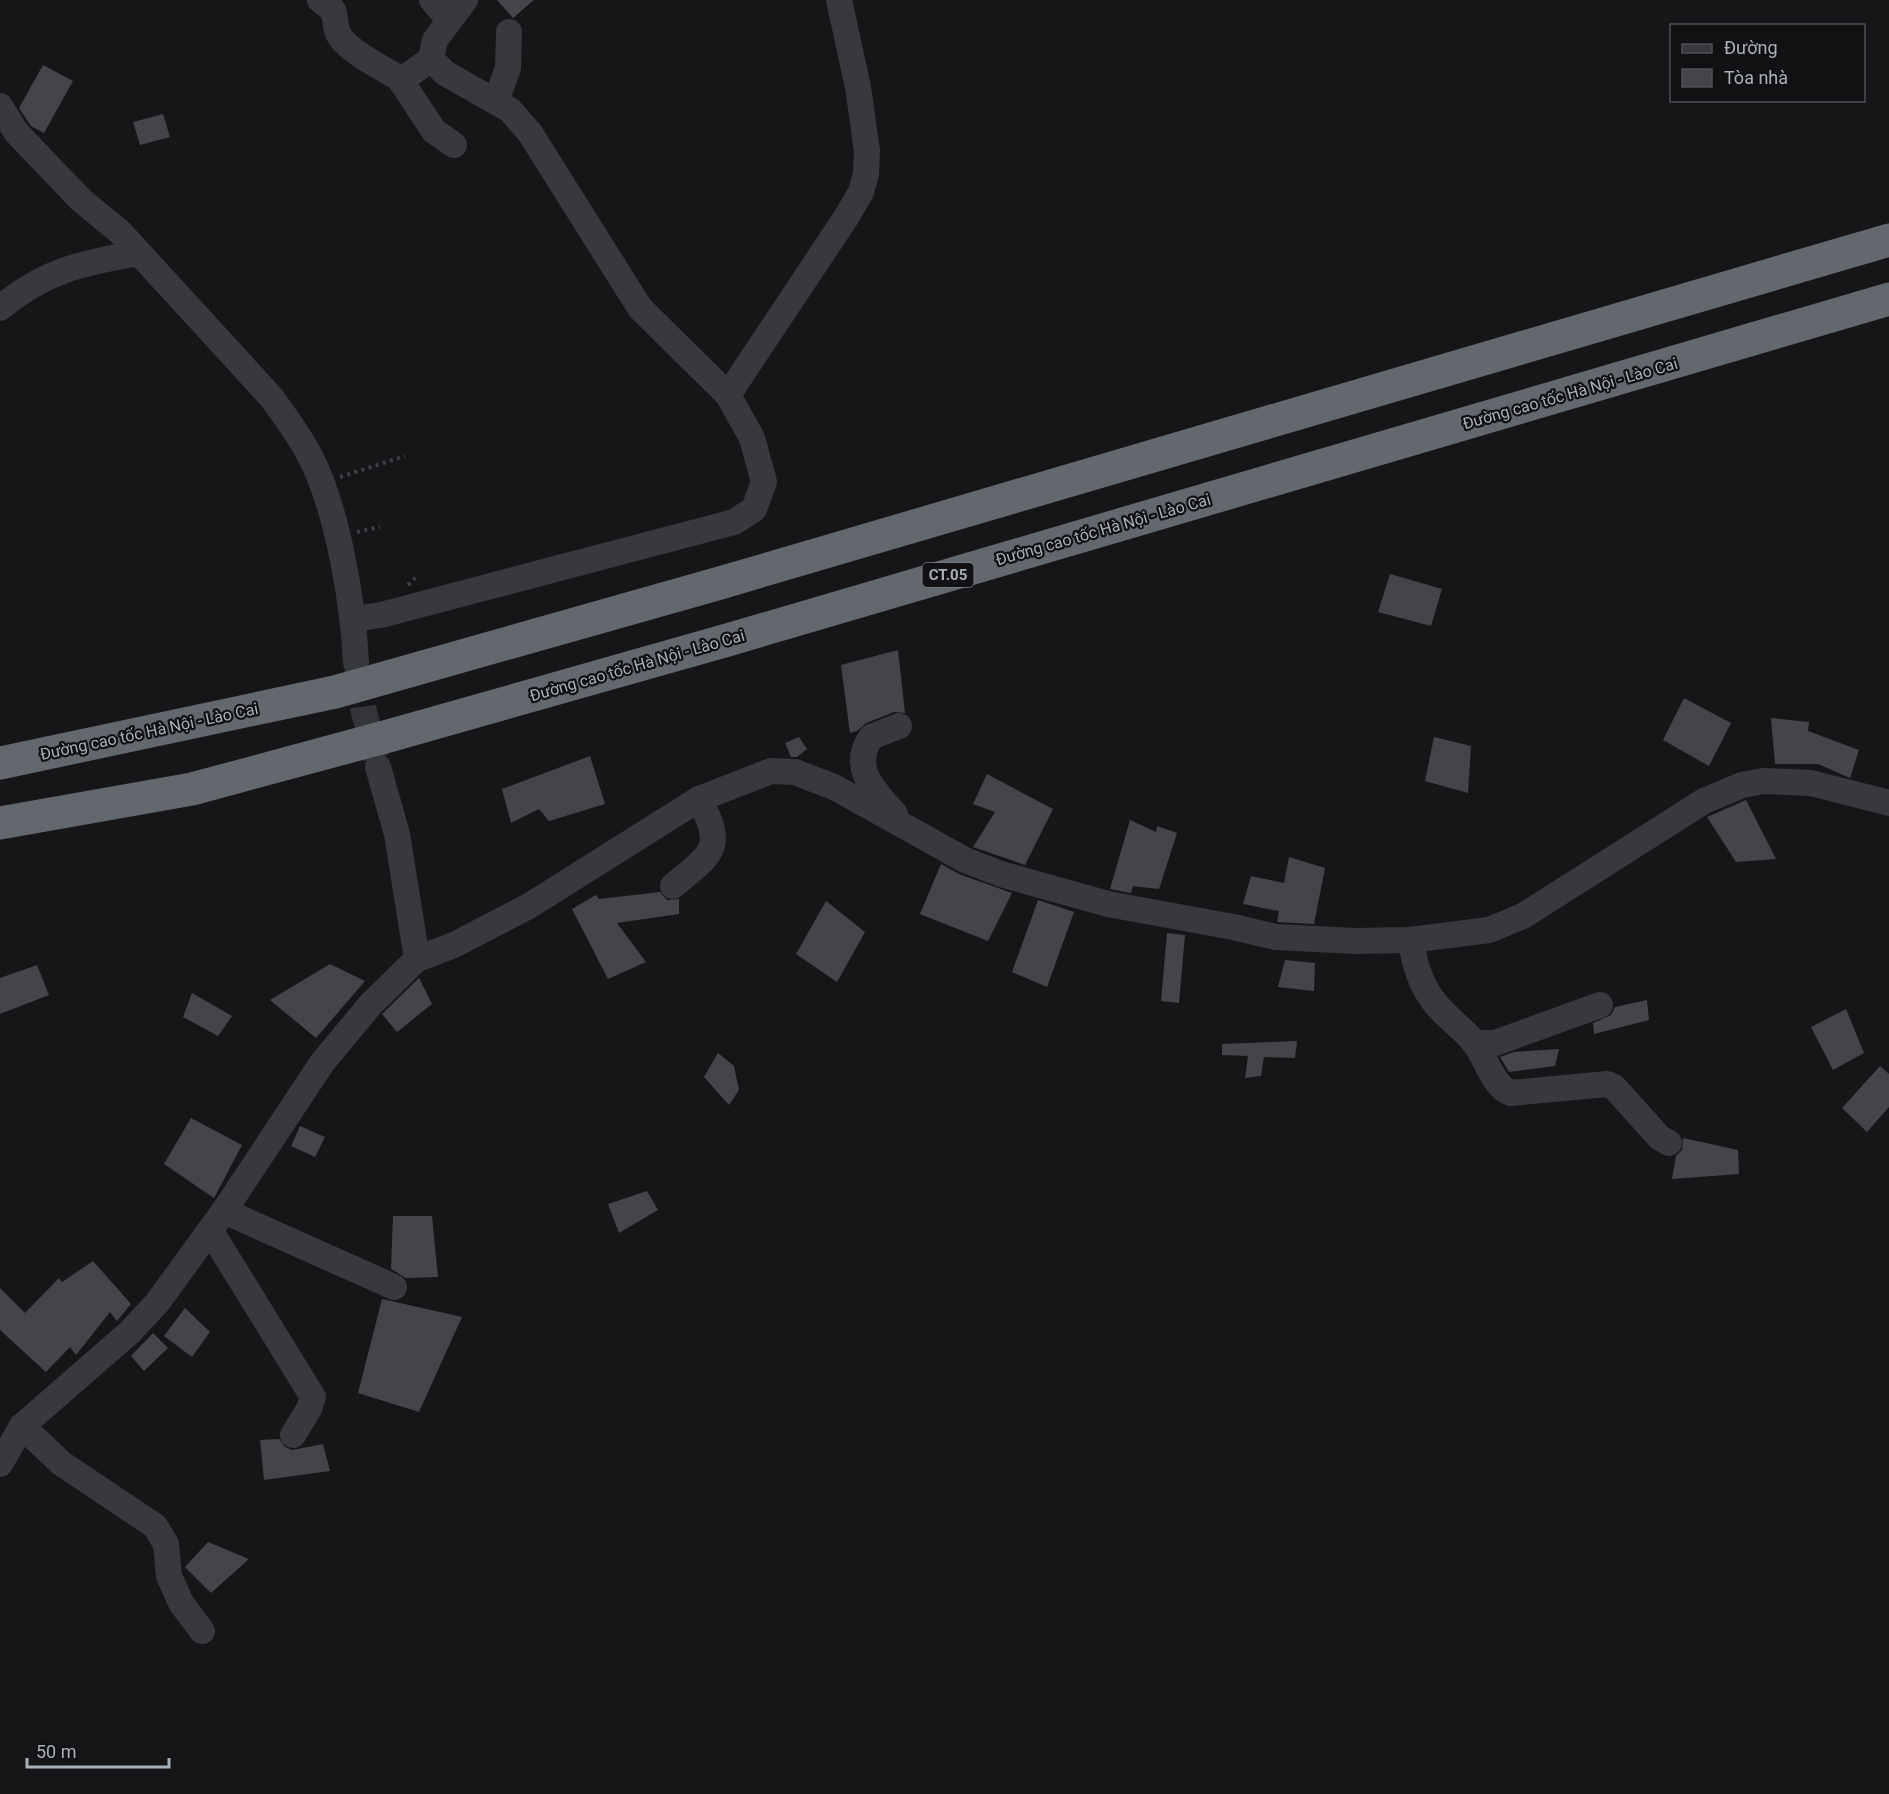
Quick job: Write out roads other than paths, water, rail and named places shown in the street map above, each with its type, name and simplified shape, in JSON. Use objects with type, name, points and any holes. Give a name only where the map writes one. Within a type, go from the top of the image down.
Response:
[{"type":"highway","name":"Đường cao tốc Hà Nội - Lào Cai","points":[[0,763],[347,689],[732,580],[1889,240]]},
{"type":"highway","name":"Đường cao tốc Hà Nội - Lào Cai","points":[[0,823],[192,789],[392,735],[731,639],[1889,299]]},
{"type":"street","points":[[320,0],[333,10],[338,34],[363,57],[399,78],[434,131],[454,145]]},
{"type":"street","points":[[432,0],[448,19]]},
{"type":"street","points":[[399,78],[406,76],[431,59],[435,40],[448,19],[465,0]]},
{"type":"street","points":[[728,395],[861,192],[866,174],[867,151],[858,87],[839,0]]},
{"type":"street","points":[[496,101],[508,68],[509,32]]},
{"type":"street","points":[[354,620],[734,522],[754,509],[764,482],[752,438],[728,395],[640,308],[530,133],[510,110],[445,74],[431,59]]},
{"type":"street","points":[[0,106],[16,132],[81,200],[104,217],[139,253],[271,397],[312,458],[337,537],[354,620],[356,662]]},
{"type":"street","points":[[0,308],[50,275],[81,263],[139,253]]},
{"type":"street","points":[[899,726],[871,737],[862,762],[862,769],[871,787],[905,826]]},
{"type":"street","points":[[378,767],[397,834],[417,959]]},
{"type":"street","points":[[0,1464],[22,1426],[130,1332],[157,1303],[217,1221],[322,1063],[370,1005],[417,959],[454,945],[529,906],[699,799],[771,771],[795,772],[834,787],[965,860],[1001,874],[1108,904],[1276,937],[1354,942],[1410,940],[1467,934],[1505,924],[1523,916],[1704,801],[1742,785],[1763,782],[1811,783],[1889,803]]},
{"type":"street","points":[[673,886],[713,849],[715,836],[712,823],[699,799]]},
{"type":"street","points":[[1410,940],[1415,964],[1428,993],[1440,1010],[1475,1043],[1507,1092],[1607,1084],[1614,1087],[1659,1138],[1669,1143]]},
{"type":"street","points":[[1475,1043],[1495,1043],[1600,1005]]},
{"type":"street","points":[[217,1221],[394,1287]]},
{"type":"street","points":[[217,1221],[313,1397],[309,1409],[293,1435]]},
{"type":"street","points":[[22,1426],[61,1464],[155,1526],[166,1544],[170,1576],[181,1603],[202,1631]]},
{"type":"street","points":[[167,1557],[179,1572],[192,1578]]},
{"type":"tunnel","points":[[357,668],[363,708],[376,758]]}]
